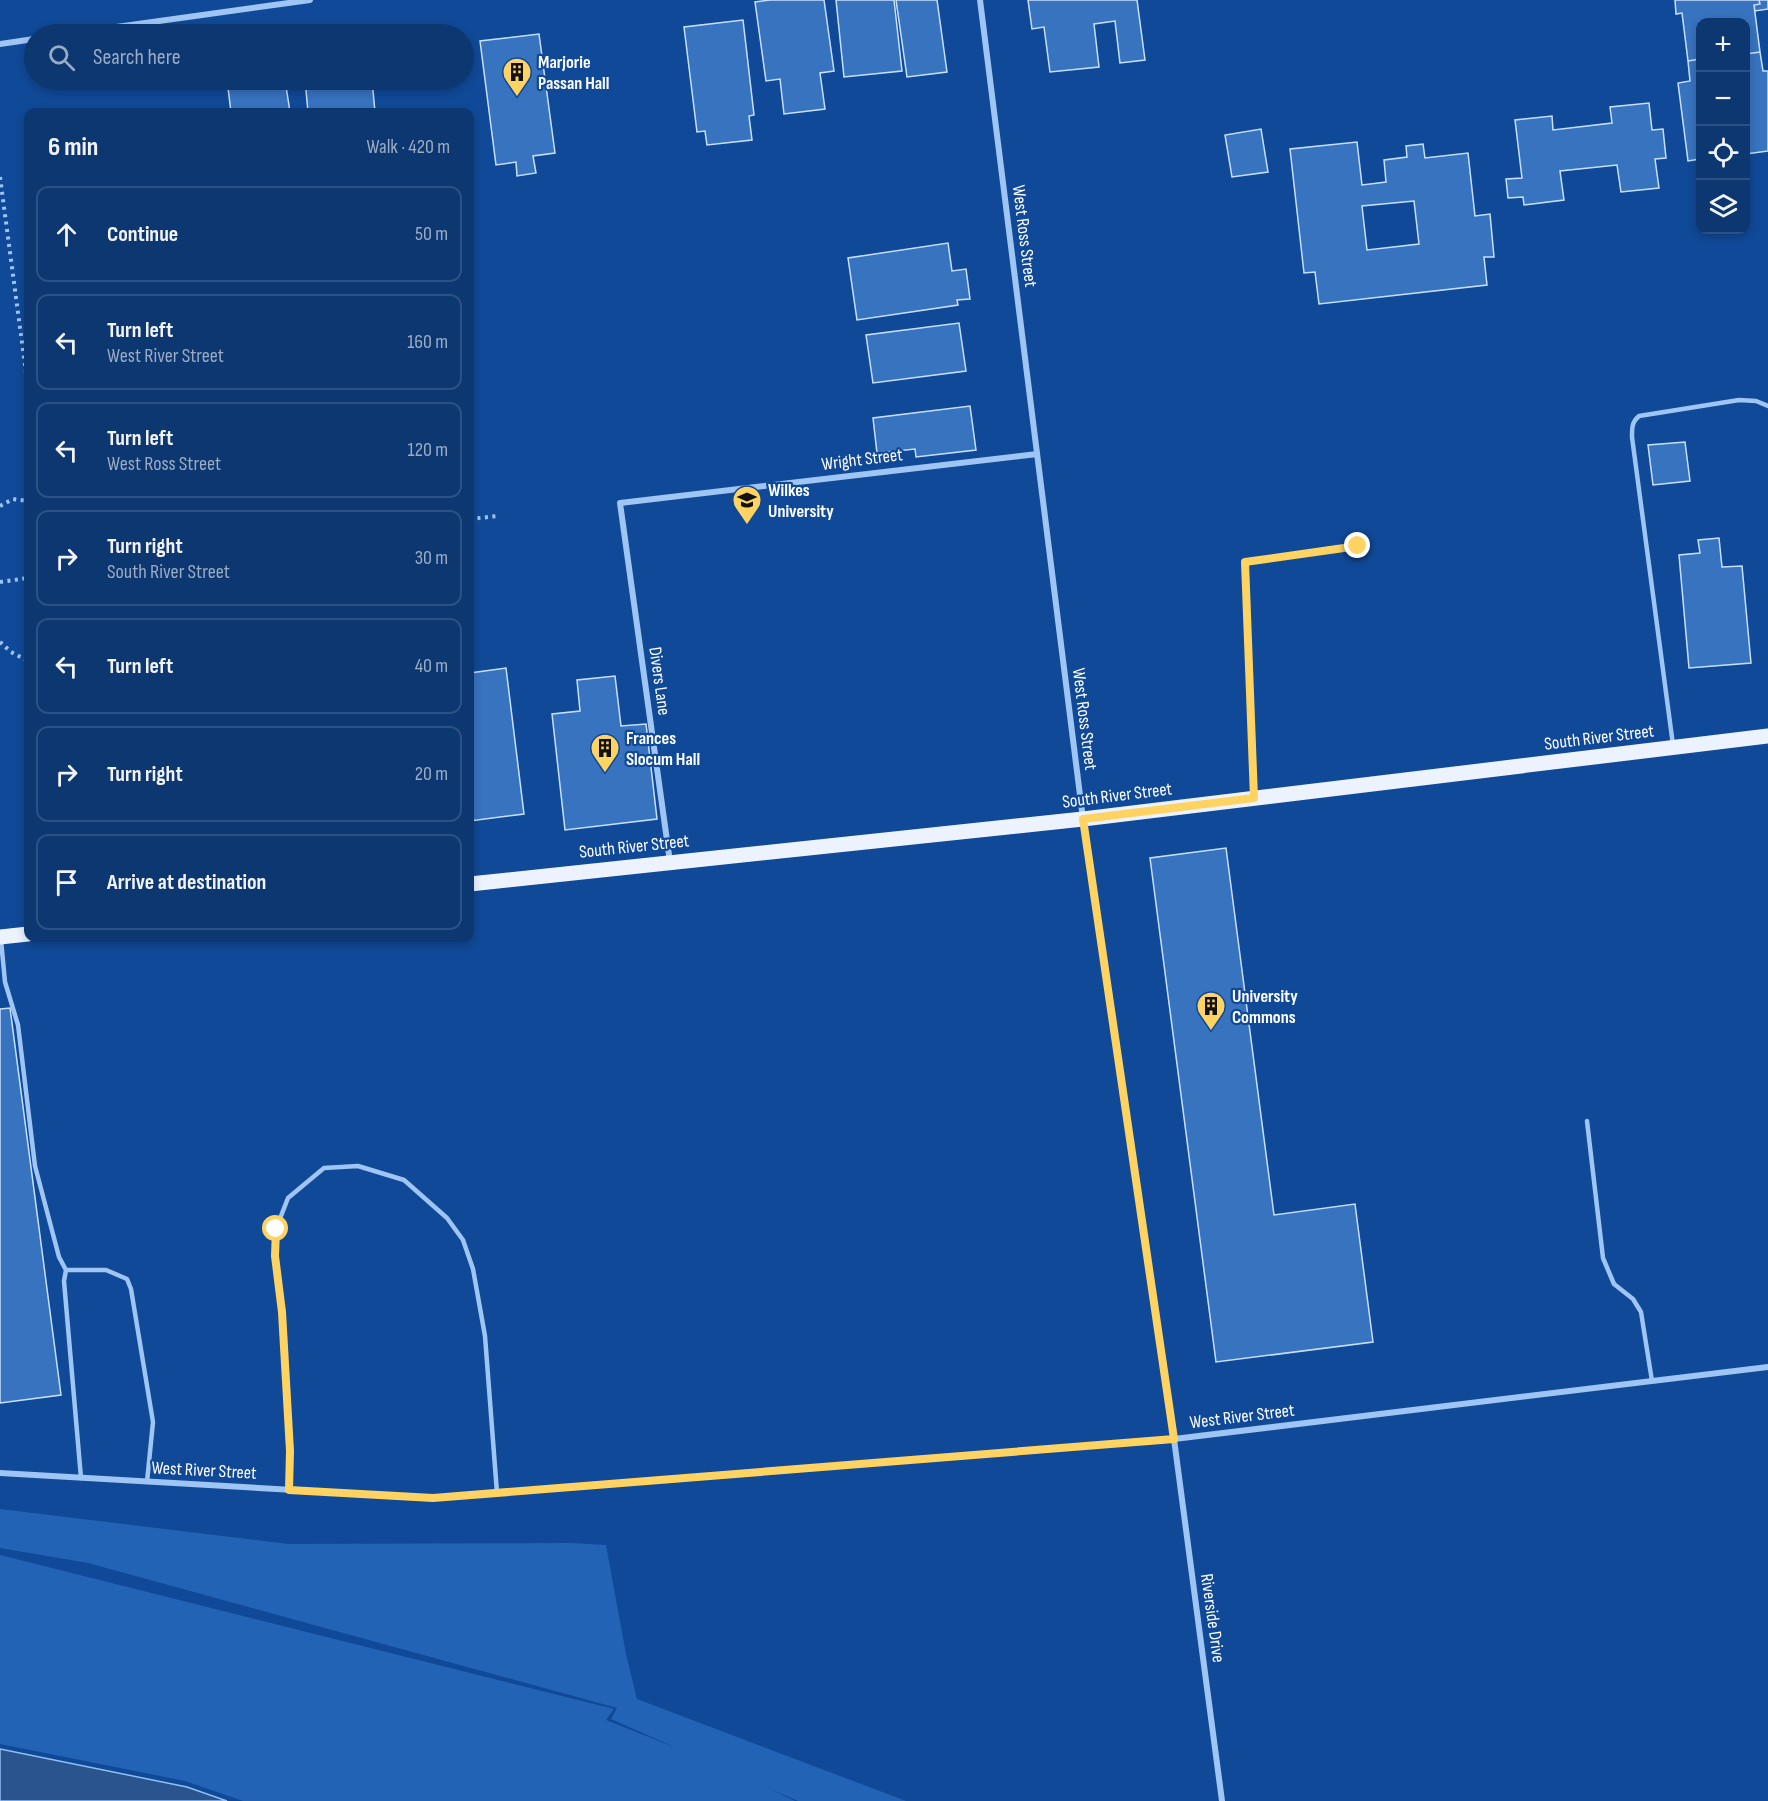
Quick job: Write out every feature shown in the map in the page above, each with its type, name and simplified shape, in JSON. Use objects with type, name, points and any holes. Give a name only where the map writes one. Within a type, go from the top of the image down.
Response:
[{"type":"main road","name":"South River Street","points":[[474,884],[1083,819],[1768,736]]},
{"type":"main road","points":[[0,937],[24,934]]},
{"type":"street","points":[[138,24],[310,0]]},
{"type":"street","name":"West Ross Street","points":[[980,0],[1083,819],[1174,1439]]},
{"type":"street","points":[[0,44],[24,40]]},
{"type":"street","name":"Wright Street","points":[[620,503],[1037,454]]},
{"type":"street","name":"Divers Lane","points":[[620,503],[669,862]]},
{"type":"street","name":"West River Street","points":[[0,1473],[433,1498],[1174,1439],[1768,1367]]},
{"type":"street","name":"Riverside Drive","points":[[1174,1439],[1222,1801]]},
{"type":"lane","points":[[1673,748],[1632,426],[1634,420],[1639,416],[1739,400],[1756,401],[1768,406]]},
{"type":"lane","points":[[1254,798],[1245,562],[1358,546]]},
{"type":"lane","points":[[0,937],[5,982],[18,1025],[35,1166],[59,1257],[66,1270],[64,1281],[81,1478]]},
{"type":"lane","points":[[1587,1120],[1603,1258],[1614,1284],[1633,1299],[1641,1311],[1652,1381]]},
{"type":"lane","points":[[289,1490],[290,1451],[282,1312],[275,1256],[276,1229],[288,1198],[324,1168],[358,1166],[404,1180],[447,1218],[463,1240],[473,1269],[485,1336],[497,1493]]},
{"type":"lane","points":[[66,1270],[106,1270],[127,1279],[131,1288],[153,1422],[147,1482]]},
{"type":"path","points":[[0,177],[24,358]]},
{"type":"path","points":[[0,506],[13,499],[24,500]]},
{"type":"path","points":[[474,519],[498,516]]},
{"type":"path","points":[[0,582],[24,579]]},
{"type":"path","points":[[0,642],[11,652],[24,659]]},
{"type":"shaded area","points":[[0,1509],[288,1544],[571,1543],[606,1545],[626,1654],[637,1699],[906,1801],[798,1801],[768,1788],[795,1801],[243,1801],[185,1781],[0,1744],[0,1555],[614,1709],[606,1720],[679,1749],[611,1719],[617,1708],[88,1563],[0,1548]]},
{"type":"shaded area","points":[[0,1749],[187,1787],[227,1801],[0,1801]]},
{"type":"building","points":[[824,0],[834,71],[820,73],[825,109],[784,114],[780,79],[766,81],[755,2]]},
{"type":"building","points":[[836,0],[894,0],[902,71],[844,77]]},
{"type":"building","points":[[896,0],[937,0],[947,72],[907,77]]},
{"type":"building","points":[[1028,0],[1137,0],[1145,60],[1120,63],[1115,21],[1094,24],[1099,67],[1050,72],[1044,27],[1032,29]]},
{"type":"building","points":[[1675,0],[1759,0],[1760,4],[1754,5],[1760,52],[1750,53],[1750,18],[1696,18],[1696,60],[1688,61],[1682,13],[1676,14]]},
{"type":"building","points":[[1759,0],[1768,0],[1768,9],[1755,11],[1754,5],[1760,4]]},
{"type":"building","points":[[743,20],[754,115],[749,116],[752,140],[707,145],[705,131],[697,132],[684,27]]},
{"type":"building","name":"Marjorie Passan Hall","points":[[539,34],[555,153],[533,156],[536,173],[517,176],[516,162],[496,165],[480,41]]},
{"type":"building","points":[[1760,52],[1763,71],[1768,71],[1768,151],[1750,153],[1750,72],[1750,53]]},
{"type":"building","points":[[1696,60],[1696,160],[1688,161],[1678,83],[1690,81],[1688,61]]},
{"type":"building","points":[[228,90],[287,90],[289,108],[230,108]]},
{"type":"building","points":[[306,90],[373,90],[375,108],[308,108]]},
{"type":"building","points":[[1649,103],[1652,130],[1663,129],[1666,158],[1655,159],[1659,188],[1621,192],[1617,165],[1560,171],[1564,200],[1524,205],[1523,197],[1508,198],[1506,179],[1522,178],[1515,120],[1552,116],[1553,130],[1612,123],[1610,107]]},
{"type":"building","points":[[1261,129],[1268,172],[1232,177],[1225,135]]},
{"type":"building","points":[[1357,142],[1362,185],[1386,182],[1384,160],[1407,157],[1406,146],[1423,144],[1425,158],[1468,153],[1475,216],[1490,214],[1494,257],[1484,257],[1487,285],[1319,304],[1315,272],[1304,273],[1290,149]],"holes":[[[1414,201],[1419,244],[1367,250],[1362,206]]]},
{"type":"building","points":[[948,243],[952,271],[966,269],[970,299],[957,300],[958,305],[857,320],[848,258]]},
{"type":"building","points":[[959,323],[966,371],[873,383],[866,335]]},
{"type":"building","points":[[970,406],[976,450],[916,457],[915,449],[877,453],[873,418]]},
{"type":"building","points":[[1685,442],[1690,481],[1653,485],[1648,445]]},
{"type":"building","points":[[1719,538],[1722,567],[1742,566],[1751,663],[1689,668],[1679,555],[1700,553],[1698,540]]},
{"type":"building","points":[[506,668],[524,814],[474,820],[474,672]]},
{"type":"building","name":"Frances Slocum Hall","points":[[615,676],[621,726],[646,724],[657,819],[565,830],[552,714],[580,711],[577,680]]},
{"type":"building","name":"University Commons","points":[[1226,848],[1274,1215],[1355,1204],[1373,1342],[1216,1362],[1150,858]]},
{"type":"building","points":[[10,1008],[61,1395],[0,1403],[0,1009]]},
{"type":"place","name":"Marjorie Passan Hall","points":[[517,98]]},
{"type":"place","name":"Wilkes University","points":[[747,526]]},
{"type":"place","name":"Frances Slocum Hall","points":[[605,774]]},
{"type":"place","name":"University Commons","points":[[1211,1032]]},
{"type":"route","points":[[276,1229],[275,1256],[282,1312],[290,1451],[289,1490],[433,1498],[1174,1439],[1083,819],[1254,798],[1245,562],[1358,546]]}]
